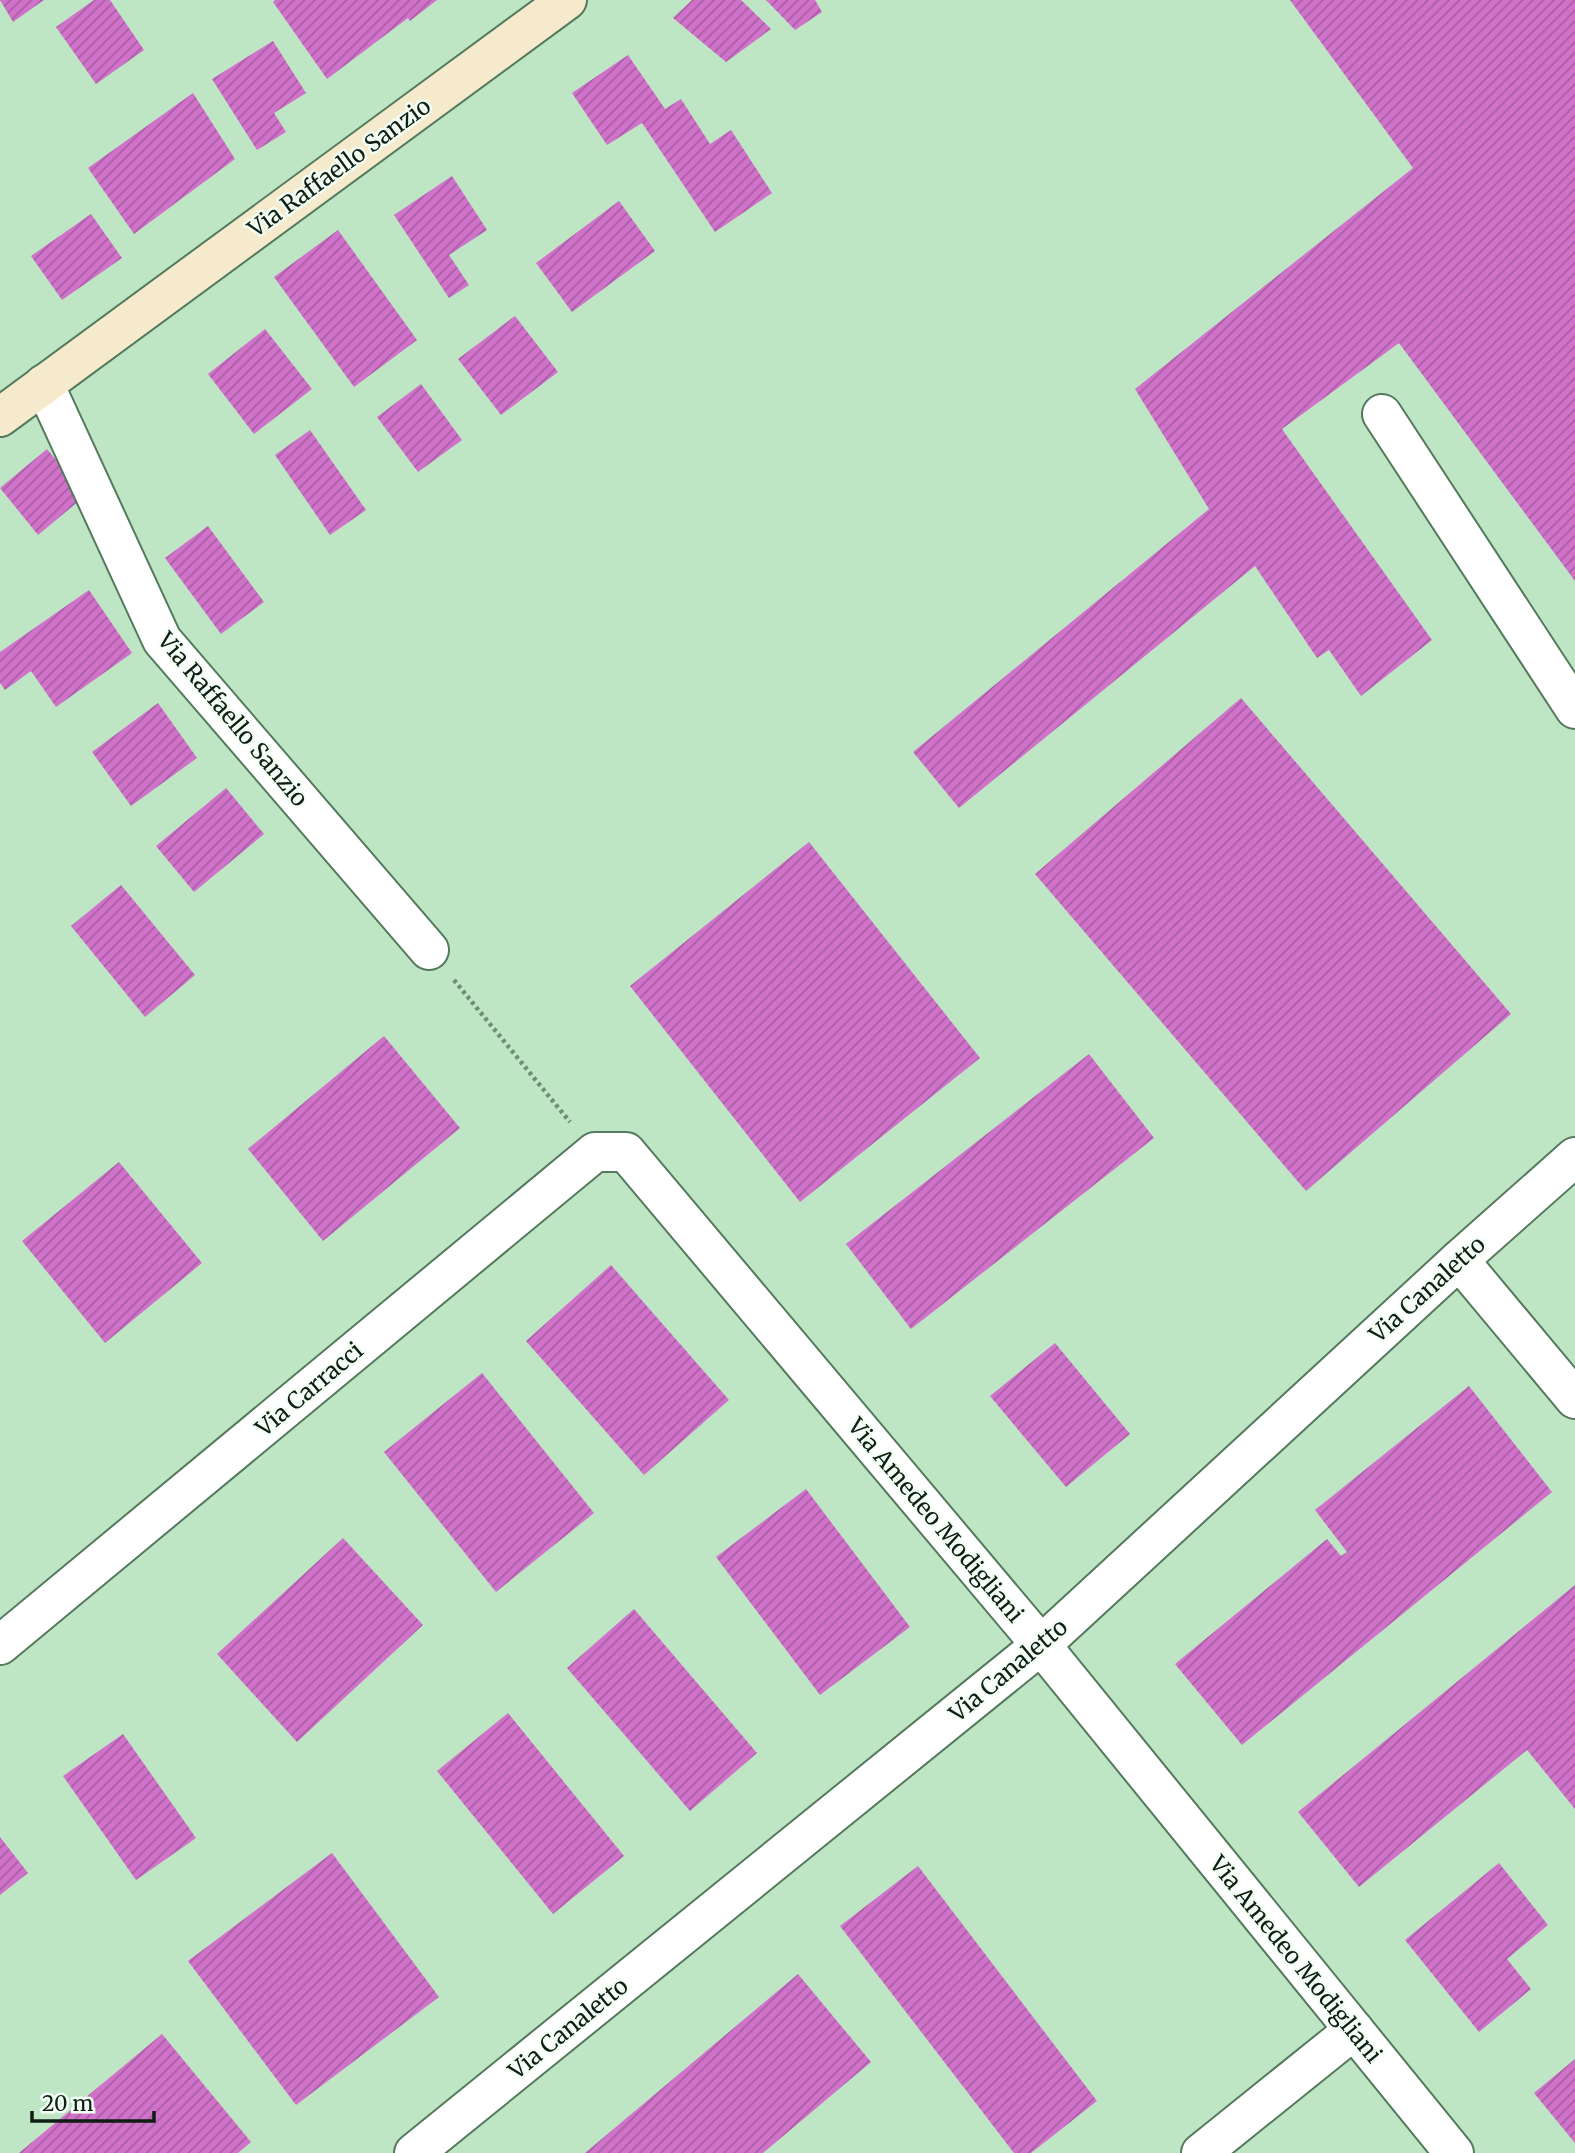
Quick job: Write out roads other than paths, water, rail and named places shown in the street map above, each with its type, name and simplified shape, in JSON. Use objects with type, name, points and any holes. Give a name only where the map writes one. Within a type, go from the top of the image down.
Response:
[{"type":"main road","name":"Via Raffaello Sanzio","points":[[0,417],[567,0]]},
{"type":"street","name":"Via Raffaello Sanzio","points":[[44,384],[162,640],[429,950]]},
{"type":"street","points":[[1382,414],[1575,709]]},
{"type":"street","name":"Via Carracci","points":[[0,1645],[611,1152]]},
{"type":"street","name":"Via Amedeo Modigliani","points":[[611,1152],[1041,1645],[1454,2153]]},
{"type":"street","name":"Via Canaletto","points":[[414,2153],[1041,1645],[1458,1260],[1575,1157]]},
{"type":"street","points":[[1458,1260],[1575,1399]]},
{"type":"street","points":[[1201,2153],[1354,2030]]}]
